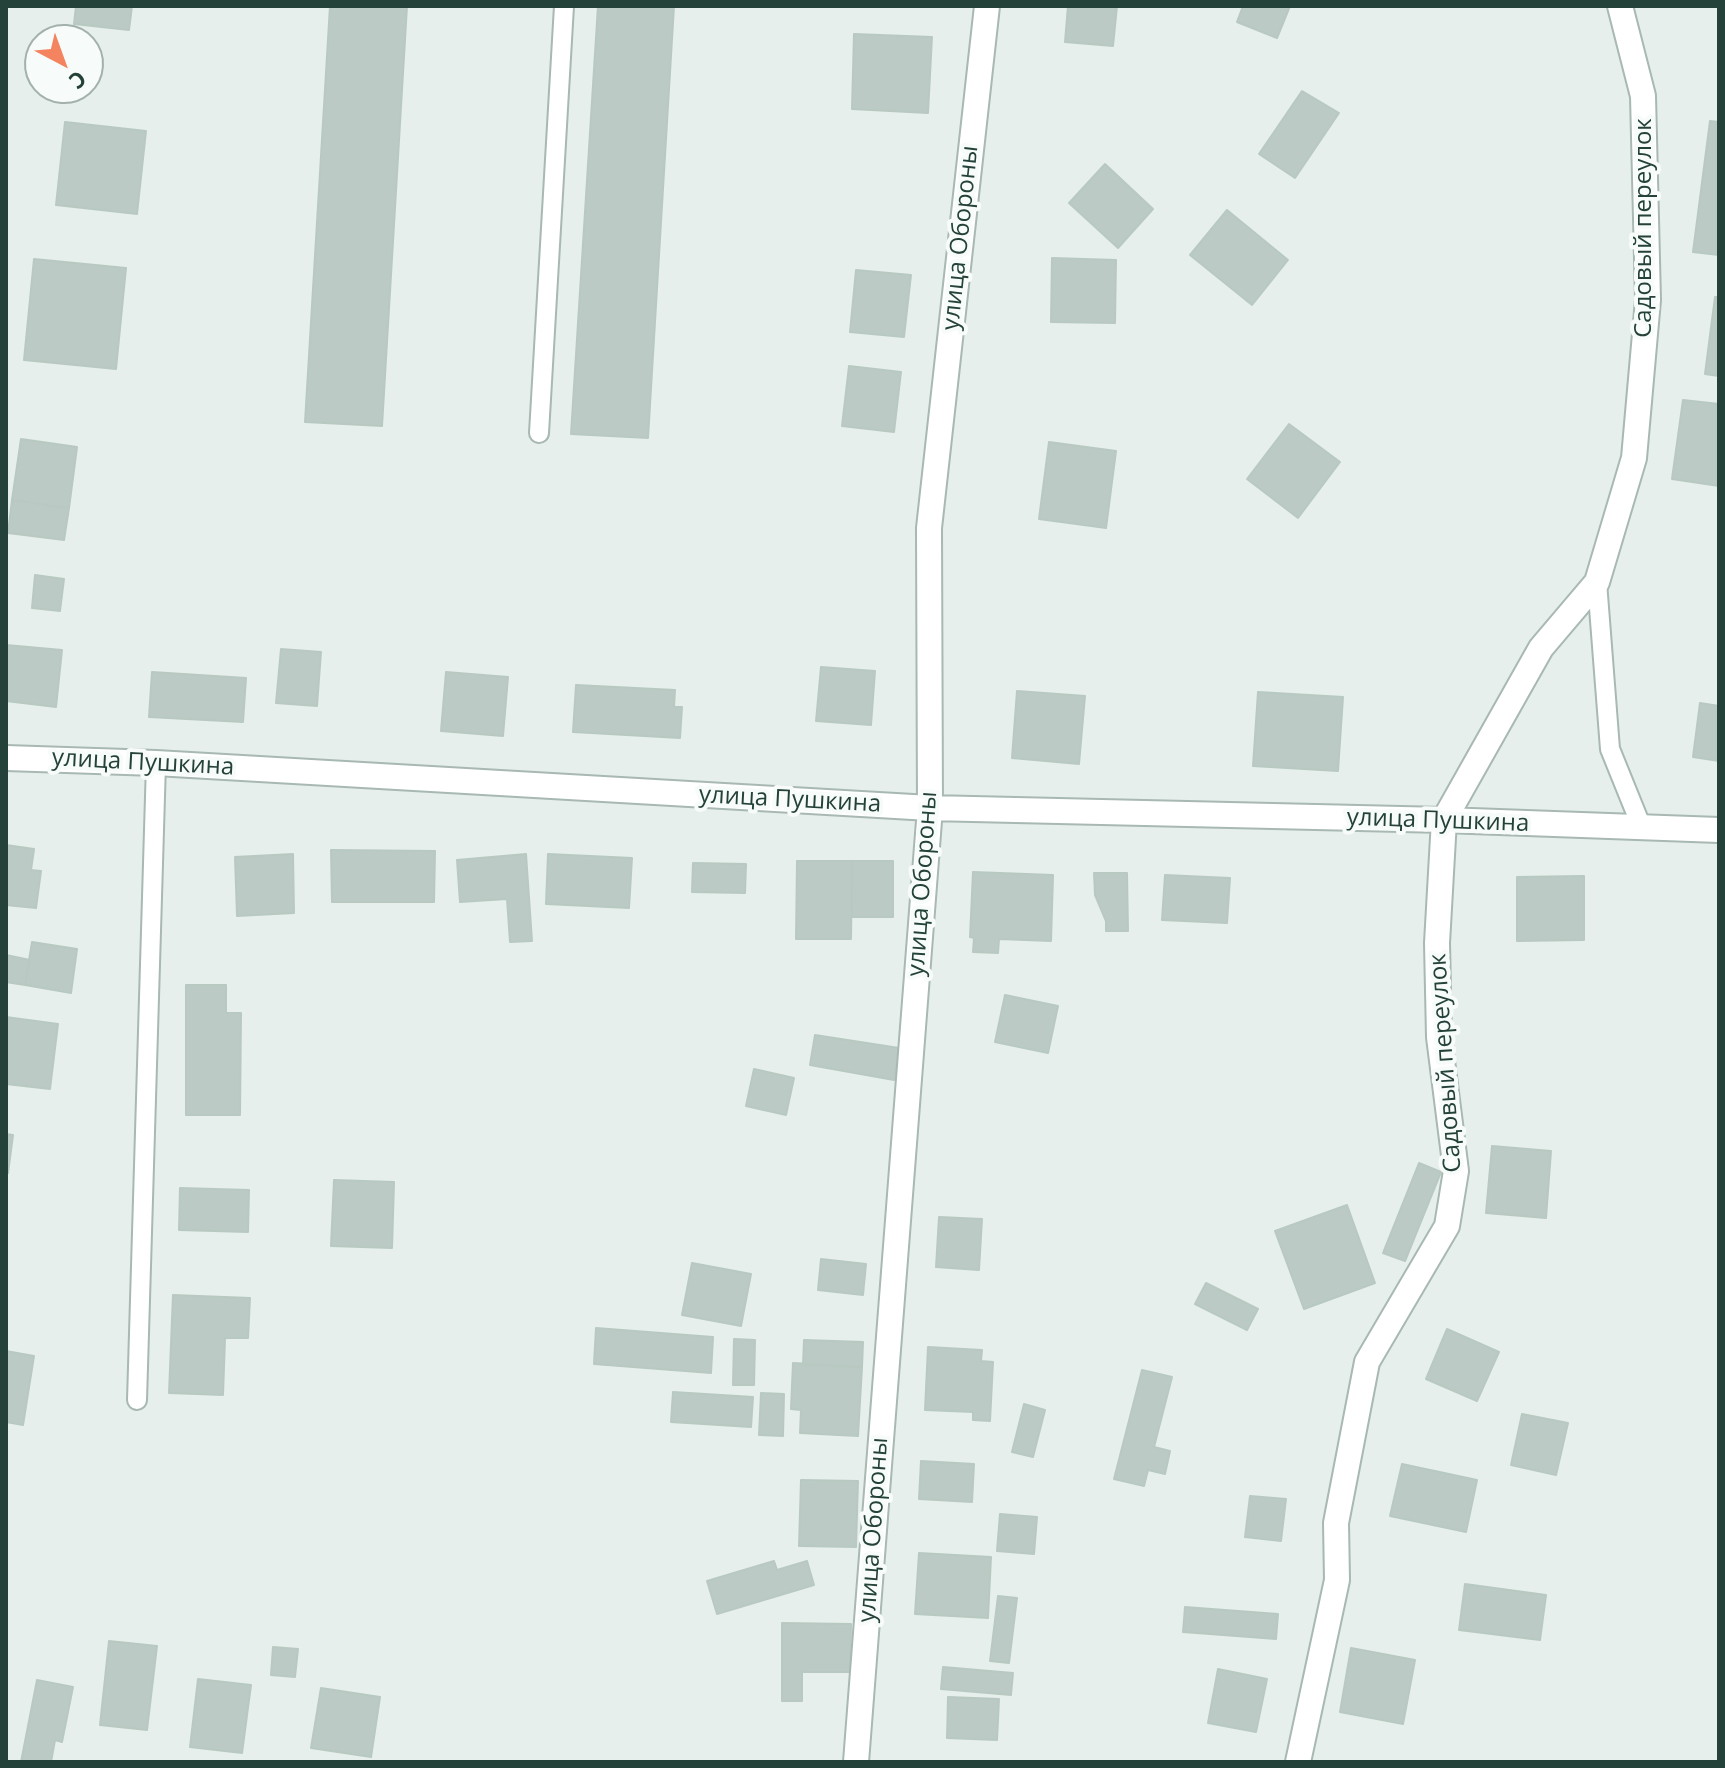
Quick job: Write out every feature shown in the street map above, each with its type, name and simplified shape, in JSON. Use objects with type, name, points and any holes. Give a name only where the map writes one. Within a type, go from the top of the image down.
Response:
[{"type":"street","name":"улица Обороны","points":[[856,1762],[930,808],[929,528],[987,6]]},
{"type":"street","name":"Садовый переулок","points":[[1298,1762],[1337,1580],[1336,1523],[1367,1362],[1447,1226],[1456,1171],[1439,1037],[1437,943],[1444,820],[1541,648],[1597,582],[1634,458],[1648,300],[1643,96],[1620,6]]},
{"type":"street","name":"улица Пушкина","points":[[6,758],[156,763],[930,808],[1719,830]]},
{"type":"lane","points":[[539,433],[564,6]]},
{"type":"lane","points":[[1597,582],[1610,749],[1642,828]]},
{"type":"lane","points":[[137,1400],[156,763]]},
{"type":"building","points":[[76,6],[132,6],[129,30],[104,27],[104,24],[74,24]]},
{"type":"building","points":[[330,6],[407,6],[382,426],[305,422]]},
{"type":"building","points":[[598,6],[674,6],[648,438],[571,434]]},
{"type":"building","points":[[1068,6],[1117,6],[1113,46],[1065,42]]},
{"type":"building","points":[[1243,6],[1290,6],[1277,38],[1237,22]]},
{"type":"building","points":[[854,34],[932,37],[928,113],[852,109]]},
{"type":"building","points":[[1302,91],[1339,113],[1295,178],[1259,154]]},
{"type":"building","points":[[1710,121],[1719,122],[1719,255],[1693,252]]},
{"type":"building","points":[[65,122],[146,131],[137,214],[56,205]]},
{"type":"building","points":[[1105,164],[1153,209],[1118,248],[1069,203]]},
{"type":"building","points":[[1227,210],[1288,260],[1252,305],[1190,255]]},
{"type":"building","points":[[1052,258],[1116,260],[1115,323],[1051,322]]},
{"type":"building","points":[[34,259],[126,268],[116,369],[24,360]]},
{"type":"building","points":[[856,270],[911,275],[904,337],[850,332]]},
{"type":"building","points":[[1715,297],[1719,297],[1719,376],[1705,374]]},
{"type":"building","points":[[849,366],[901,372],[894,432],[842,426]]},
{"type":"building","points":[[1683,400],[1719,404],[1719,486],[1672,479]]},
{"type":"building","points":[[1289,424],[1340,462],[1298,518],[1247,479]]},
{"type":"building","points":[[21,439],[77,447],[69,508],[12,500]]},
{"type":"building","points":[[1049,442],[1116,451],[1106,528],[1039,519]]},
{"type":"building","points":[[12,500],[69,508],[64,540],[8,533]]},
{"type":"building","points":[[35,575],[64,579],[60,611],[32,608]]},
{"type":"building","points":[[6,645],[62,650],[56,707],[6,701]]},
{"type":"building","points":[[281,649],[321,652],[317,706],[276,703]]},
{"type":"building","points":[[821,667],[875,671],[871,725],[816,721]]},
{"type":"building","points":[[152,672],[246,678],[243,722],[149,717]]},
{"type":"building","points":[[446,672],[508,677],[503,736],[441,731]]},
{"type":"building","points":[[576,685],[675,690],[674,707],[682,707],[680,738],[573,732]]},
{"type":"building","points":[[1017,691],[1085,696],[1079,764],[1012,758]]},
{"type":"building","points":[[1258,692],[1343,697],[1338,771],[1253,766]]},
{"type":"building","points":[[1700,703],[1719,706],[1719,761],[1693,757]]},
{"type":"building","points":[[6,845],[34,849],[31,870],[41,871],[36,908],[6,905]]},
{"type":"building","points":[[331,850],[435,851],[434,902],[332,902]]},
{"type":"building","points":[[293,854],[294,913],[237,916],[235,857]]},
{"type":"building","points":[[526,854],[532,941],[510,942],[507,899],[460,902],[457,860]]},
{"type":"building","points":[[548,854],[632,858],[629,908],[546,904]]},
{"type":"building","points":[[797,861],[852,861],[851,939],[796,939]]},
{"type":"building","points":[[852,861],[893,861],[893,917],[852,917]]},
{"type":"building","points":[[693,863],[746,864],[745,893],[692,892]]},
{"type":"building","points":[[973,872],[1053,875],[1051,941],[999,939],[998,953],[973,952],[974,938],[970,937]]},
{"type":"building","points":[[1094,873],[1127,873],[1128,931],[1106,931],[1106,921],[1095,895]]},
{"type":"building","points":[[1165,875],[1230,878],[1227,923],[1162,920]]},
{"type":"building","points":[[1584,876],[1584,940],[1517,941],[1517,877]]},
{"type":"building","points":[[32,942],[77,949],[71,993],[25,985]]},
{"type":"building","points":[[6,955],[30,960],[25,985],[6,982]]},
{"type":"building","points":[[186,985],[226,985],[226,1013],[241,1013],[240,1115],[186,1115]]},
{"type":"building","points":[[1005,995],[1058,1006],[1048,1053],[995,1042]]},
{"type":"building","points":[[6,1017],[58,1024],[50,1089],[6,1084]]},
{"type":"building","points":[[815,1035],[899,1048],[894,1080],[810,1065]]},
{"type":"building","points":[[754,1069],[794,1078],[786,1115],[746,1106]]},
{"type":"building","points":[[6,1134],[13,1135],[8,1173],[6,1173]]},
{"type":"building","points":[[1492,1146],[1551,1151],[1546,1218],[1486,1213]]},
{"type":"building","points":[[1419,1163],[1441,1172],[1405,1261],[1383,1253]]},
{"type":"building","points":[[334,1180],[394,1182],[392,1248],[331,1246]]},
{"type":"building","points":[[180,1188],[249,1190],[248,1232],[179,1230]]},
{"type":"building","points":[[1347,1205],[1375,1283],[1304,1309],[1275,1231]]},
{"type":"building","points":[[939,1217],[982,1219],[979,1270],[936,1267]]},
{"type":"building","points":[[821,1259],[866,1264],[863,1295],[818,1290]]},
{"type":"building","points":[[692,1263],[751,1274],[741,1326],[682,1315]]},
{"type":"building","points":[[1206,1283],[1258,1309],[1247,1330],[1195,1304]]},
{"type":"building","points":[[173,1295],[250,1298],[248,1338],[225,1338],[223,1395],[169,1393]]},
{"type":"building","points":[[596,1328],[713,1337],[711,1373],[594,1364]]},
{"type":"building","points":[[1447,1329],[1499,1352],[1477,1401],[1426,1379]]},
{"type":"building","points":[[734,1339],[755,1340],[754,1385],[733,1385]]},
{"type":"building","points":[[804,1340],[863,1342],[862,1367],[803,1365]]},
{"type":"building","points":[[928,1347],[982,1350],[981,1361],[993,1362],[990,1421],[973,1420],[973,1412],[925,1410]]},
{"type":"building","points":[[6,1351],[34,1356],[23,1425],[6,1422]]},
{"type":"building","points":[[793,1363],[862,1367],[858,1436],[800,1433],[801,1410],[791,1409]]},
{"type":"building","points":[[1142,1370],[1172,1377],[1154,1447],[1170,1451],[1165,1474],[1148,1470],[1144,1486],[1114,1479]]},
{"type":"building","points":[[673,1392],[753,1397],[751,1427],[671,1422]]},
{"type":"building","points":[[761,1393],[784,1394],[783,1436],[759,1435]]},
{"type":"building","points":[[1024,1404],[1045,1410],[1033,1457],[1012,1452]]},
{"type":"building","points":[[1522,1414],[1568,1423],[1556,1475],[1511,1465]]},
{"type":"building","points":[[921,1461],[974,1464],[972,1502],[919,1499]]},
{"type":"building","points":[[1402,1464],[1477,1480],[1466,1532],[1390,1516]]},
{"type":"building","points":[[801,1480],[858,1481],[856,1547],[799,1546]]},
{"type":"building","points":[[1250,1496],[1286,1499],[1281,1541],[1245,1537]]},
{"type":"building","points":[[1000,1514],[1037,1517],[1034,1554],[997,1551]]},
{"type":"building","points":[[919,1553],[991,1557],[988,1618],[915,1614]]},
{"type":"building","points":[[774,1561],[777,1570],[807,1561],[814,1585],[717,1614],[707,1581]]},
{"type":"building","points":[[1465,1584],[1546,1595],[1540,1640],[1459,1630]]},
{"type":"building","points":[[998,1596],[1017,1598],[1009,1663],[990,1661]]},
{"type":"building","points":[[1185,1607],[1278,1614],[1276,1639],[1183,1632]]},
{"type":"building","points":[[782,1623],[851,1624],[850,1672],[802,1672],[802,1701],[782,1701]]},
{"type":"building","points":[[109,1641],[157,1646],[147,1730],[100,1725]]},
{"type":"building","points":[[273,1647],[298,1649],[295,1677],[271,1675]]},
{"type":"building","points":[[1351,1648],[1415,1660],[1403,1724],[1340,1712]]},
{"type":"building","points":[[943,1667],[1013,1673],[1011,1695],[941,1689]]},
{"type":"building","points":[[1218,1669],[1267,1679],[1256,1732],[1208,1723]]},
{"type":"building","points":[[198,1679],[251,1685],[242,1753],[190,1747]]},
{"type":"building","points":[[37,1680],[73,1687],[62,1742],[55,1740],[51,1762],[21,1762]]},
{"type":"building","points":[[321,1688],[380,1697],[371,1757],[311,1748]]},
{"type":"building","points":[[948,1697],[999,1699],[997,1740],[947,1738]]}]
